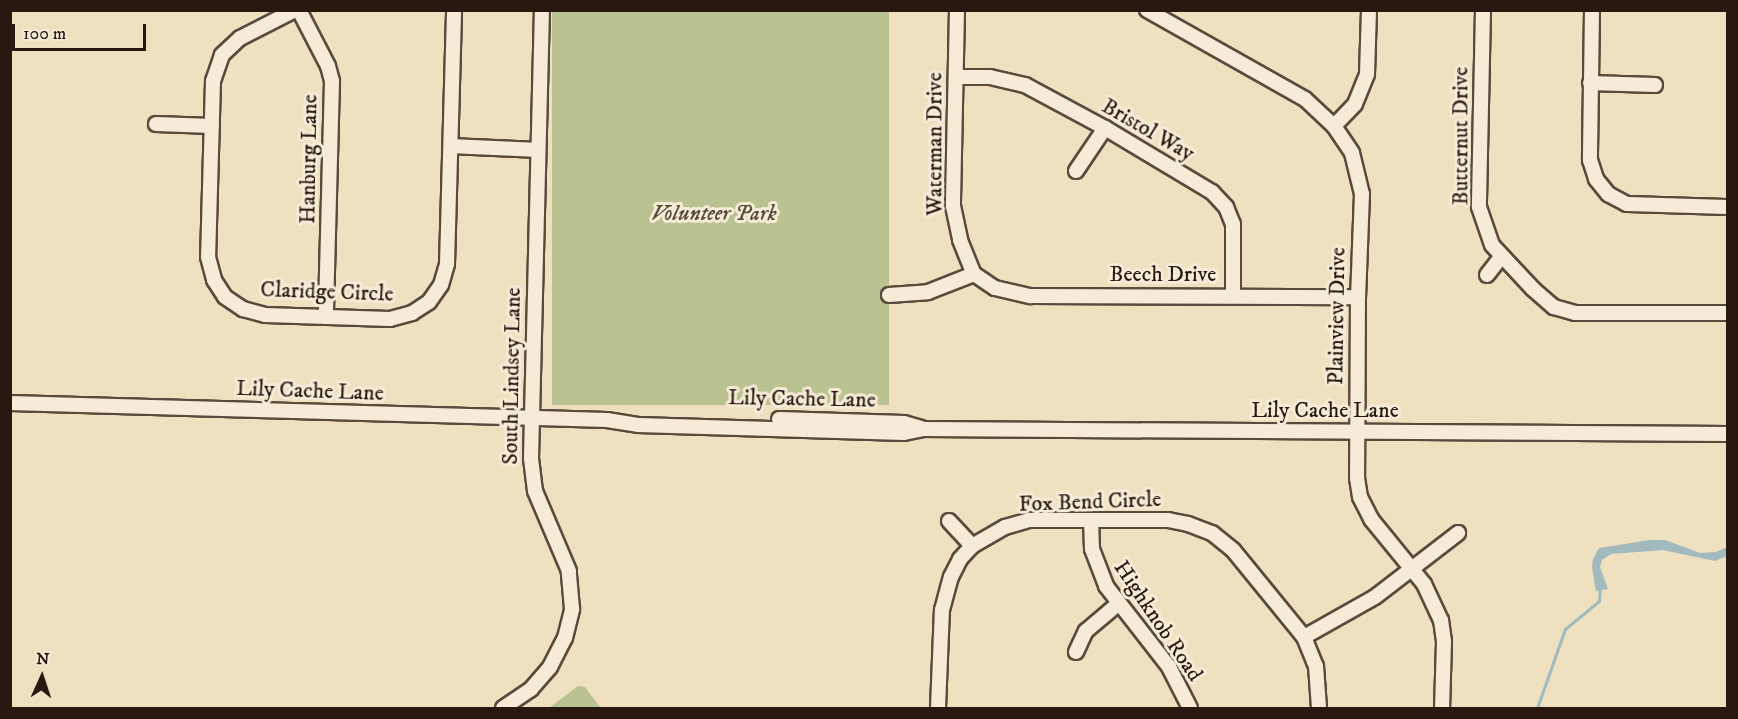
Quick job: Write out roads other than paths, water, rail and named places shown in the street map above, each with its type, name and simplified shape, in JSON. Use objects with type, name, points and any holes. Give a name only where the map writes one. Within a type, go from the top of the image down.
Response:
[{"type":"street","name":"Claridge Circle","points":[[297,10],[240,38],[222,55],[213,81],[208,257],[214,280],[225,297],[243,309],[265,315],[390,319],[412,313],[429,302],[441,285],[447,264],[454,10]]},
{"type":"street","name":"Hanburg Lane","points":[[297,10],[327,66],[332,81],[326,317]]},
{"type":"street","name":"South Lindsey Lane","points":[[503,708],[531,689],[550,667],[565,638],[572,609],[569,572],[535,491],[531,458],[542,10]]},
{"type":"street","name":"Waterman Drive","points":[[957,10],[953,206],[960,240],[974,274]]},
{"type":"street","name":"Plainview Drive","points":[[1147,10],[1305,99],[1334,126],[1352,153],[1362,194],[1358,297],[1357,432],[1357,478],[1360,497],[1371,519],[1424,584],[1441,620],[1444,642],[1442,708]]},
{"type":"street","points":[[1334,126],[1355,104],[1367,74],[1369,10]]},
{"type":"street","name":"Butternut Drive","points":[[1483,10],[1479,207],[1491,245],[1533,289],[1554,307],[1575,313],[1728,314]]},
{"type":"street","points":[[1592,10],[1590,160],[1596,179],[1608,194],[1627,204],[1728,207]]},
{"type":"street","name":"Bristol Way","points":[[956,77],[990,77],[1025,86],[1105,128],[1212,192],[1227,207],[1233,224],[1233,296]]},
{"type":"street","points":[[1590,83],[1655,85]]},
{"type":"street","points":[[156,123],[212,126]]},
{"type":"street","points":[[1076,171],[1105,128]]},
{"type":"street","points":[[451,146],[538,150]]},
{"type":"street","points":[[1593,200],[1603,188]]},
{"type":"street","points":[[1487,275],[1502,256]]},
{"type":"street","points":[[889,295],[927,292],[974,274]]},
{"type":"street","name":"Beech Drive","points":[[974,274],[995,288],[1031,296],[1358,297]]},
{"type":"street","name":"Lily Cache Lane","points":[[10,403],[608,420],[637,416],[896,422],[923,429],[1728,434]]},
{"type":"street","name":"Fox Bend Circle","points":[[938,708],[943,600],[960,559],[972,546],[1019,522],[1091,520],[1175,521],[1216,528],[1304,637],[1316,666],[1319,708]]},
{"type":"street","name":"Highknob Road","points":[[1091,520],[1096,564],[1118,604],[1169,668],[1190,708]]},
{"type":"street","points":[[949,521],[972,546]]},
{"type":"street","points":[[1304,637],[1375,597],[1458,533]]},
{"type":"street","points":[[1076,652],[1086,631],[1118,604]]},
{"type":"water","points":[[1650,540],[1665,540],[1700,553],[1716,552],[1727,547],[1727,556],[1715,561],[1663,550],[1611,554],[1602,560],[1600,567],[1608,589],[1596,591],[1592,568],[1593,559],[1599,548]]},
{"type":"waterway","points":[[1537,708],[1565,629],[1599,601],[1600,588]]},
{"type":"park label","name":"Volunteer Park","points":[[714,214]]}]
